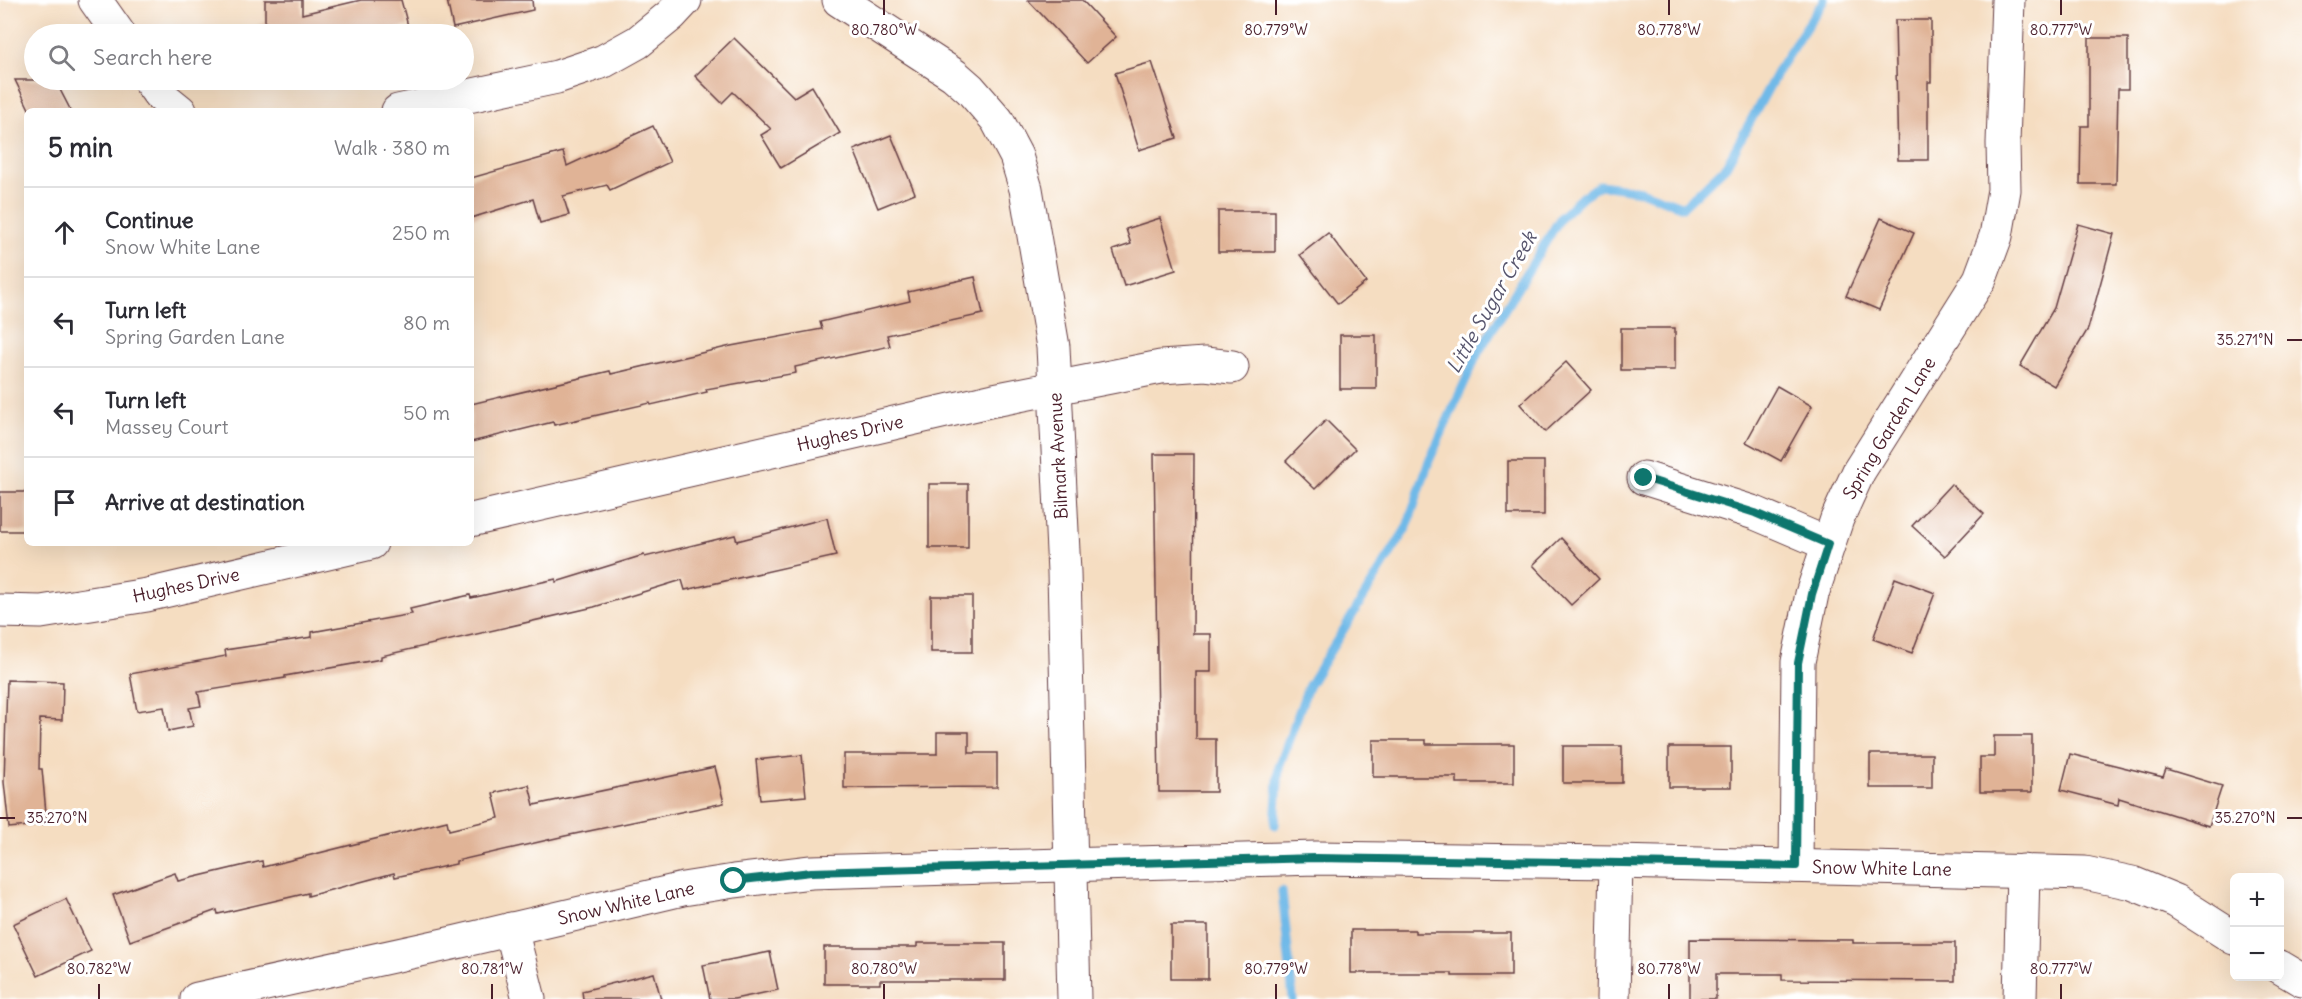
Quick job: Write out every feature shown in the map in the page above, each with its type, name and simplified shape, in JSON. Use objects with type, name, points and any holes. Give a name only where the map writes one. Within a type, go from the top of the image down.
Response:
[{"type":"street","points":[[95,0],[112,24]]},
{"type":"street","points":[[412,108],[557,77],[604,61],[638,42],[671,15],[685,0]]},
{"type":"street","name":"Bilmark Avenue","points":[[839,0],[954,75],[970,89],[997,120],[1016,156],[1026,189],[1053,347],[1064,572],[1074,999]]},
{"type":"street","name":"Spring Garden Lane","points":[[1796,866],[1798,663],[1812,594],[1837,519],[1860,471],[1980,279],[1996,236],[2004,190],[2008,0]]},
{"type":"street","points":[[156,90],[176,108]]},
{"type":"street","name":"Hughes Drive","points":[[474,519],[994,400],[1161,367],[1205,364],[1232,367]]},
{"type":"street","points":[[1644,478],[1755,513],[1828,544]]},
{"type":"street","name":"Hughes Drive","points":[[0,611],[41,612],[147,595],[358,546]]},
{"type":"street","name":"Snow White Lane","points":[[196,999],[684,889],[778,875],[823,871],[1316,858],[1616,862],[2085,873],[2132,883],[2176,901],[2230,935]]},
{"type":"street","points":[[1613,999],[1616,862]]},
{"type":"street","points":[[2020,999],[2023,871]]},
{"type":"street","points":[[511,929],[529,999]]},
{"type":"street","points":[[2284,969],[2302,980]]},
{"type":"building","points":[[265,0],[302,0],[302,14],[361,0],[401,0],[407,24],[262,24],[265,23]]},
{"type":"building","points":[[447,0],[532,0],[533,10],[471,24],[452,24]]},
{"type":"building","points":[[1028,0],[1082,0],[1116,37],[1087,63]]},
{"type":"building","points":[[1895,20],[1931,20],[1928,160],[1898,160]]},
{"type":"building","points":[[734,38],[794,97],[812,86],[840,133],[781,168],[761,135],[771,129],[733,92],[722,103],[695,76]]},
{"type":"building","points":[[2089,38],[2128,38],[2128,89],[2118,89],[2116,184],[2080,184],[2081,126],[2089,126]]},
{"type":"building","points":[[1152,62],[1177,138],[1139,150],[1115,73]]},
{"type":"building","points":[[15,80],[24,80],[24,90],[60,90],[69,108],[29,108]]},
{"type":"building","points":[[653,126],[670,162],[610,190],[607,185],[563,196],[569,215],[540,223],[533,199],[474,217],[474,177],[563,152],[567,166]]},
{"type":"building","points":[[891,135],[915,193],[878,208],[854,150]]},
{"type":"building","points":[[1218,211],[1275,211],[1275,252],[1218,252]]},
{"type":"building","points":[[1160,218],[1176,270],[1124,286],[1113,250],[1131,244],[1126,229]]},
{"type":"building","points":[[1881,218],[1914,233],[1879,310],[1846,296]]},
{"type":"building","points":[[2078,224],[2114,234],[2088,329],[2054,386],[2020,366],[2054,308]]},
{"type":"building","points":[[1328,233],[1366,282],[1338,304],[1300,255]]},
{"type":"building","points":[[975,277],[983,314],[887,335],[890,346],[795,367],[796,373],[706,389],[707,392],[651,405],[650,403],[554,425],[553,422],[474,441],[474,403],[610,371],[611,374],[731,346],[822,329],[820,322],[910,301],[908,292]]},
{"type":"building","points":[[1621,328],[1675,328],[1675,370],[1621,370]]},
{"type":"building","points":[[1340,335],[1376,335],[1376,389],[1340,389]]},
{"type":"building","points":[[1566,362],[1591,390],[1545,432],[1520,404]]},
{"type":"building","points":[[1777,386],[1812,406],[1781,461],[1746,442]]},
{"type":"building","points":[[1326,420],[1355,449],[1315,489],[1286,461]]},
{"type":"building","points":[[1154,454],[1194,454],[1193,634],[1211,634],[1211,672],[1196,672],[1196,739],[1216,739],[1216,792],[1159,792]]},
{"type":"building","points":[[1508,461],[1544,461],[1544,515],[1508,515]]},
{"type":"building","points":[[929,484],[968,484],[968,548],[929,548]]},
{"type":"building","points":[[1951,484],[1984,514],[1945,556],[1912,526]]},
{"type":"building","points":[[0,492],[24,492],[24,531],[0,531]]},
{"type":"building","points":[[827,518],[836,556],[685,590],[682,580],[594,607],[381,656],[381,659],[198,692],[201,706],[189,708],[193,726],[168,731],[164,707],[137,711],[130,674],[226,656],[225,650],[312,637],[312,632],[412,614],[410,609],[470,595],[471,598],[556,579],[556,582],[644,555],[645,557],[735,535],[737,541]]},
{"type":"building","points":[[1561,538],[1599,579],[1571,605],[1533,565]]},
{"type":"building","points":[[1895,578],[1935,593],[1912,653],[1873,639]]},
{"type":"building","points":[[931,596],[972,596],[972,652],[931,652]]},
{"type":"building","points":[[7,680],[63,682],[62,720],[40,719],[39,769],[42,769],[47,824],[9,828],[4,782]]},
{"type":"building","points":[[937,732],[969,732],[969,753],[997,753],[997,787],[844,788],[844,754],[937,754]]},
{"type":"building","points":[[1994,736],[2032,736],[2032,792],[1980,792],[1980,757],[1994,757]]},
{"type":"building","points":[[1373,740],[1426,740],[1426,744],[1514,744],[1514,783],[1457,783],[1457,777],[1373,777]]},
{"type":"building","points":[[1563,746],[1622,746],[1622,783],[1563,783]]},
{"type":"building","points":[[1669,747],[1731,747],[1731,787],[1669,787]]},
{"type":"building","points":[[1870,754],[1932,754],[1932,788],[1870,788]]},
{"type":"building","points":[[2070,754],[2163,777],[2166,769],[2222,786],[2209,826],[2119,798],[2118,805],[2061,790]]},
{"type":"building","points":[[802,755],[806,796],[760,800],[756,760]]},
{"type":"building","points":[[715,767],[724,803],[565,836],[395,877],[394,873],[308,896],[308,893],[218,914],[217,910],[130,941],[113,895],[175,873],[178,881],[262,861],[263,867],[447,821],[449,830],[499,818],[493,793],[529,785],[534,805]]},
{"type":"building","points":[[66,899],[91,951],[38,976],[13,924]]},
{"type":"building","points":[[1171,925],[1208,925],[1208,979],[1171,979]]},
{"type":"building","points":[[1351,930],[1511,933],[1511,976],[1452,976],[1452,973],[1351,973]]},
{"type":"building","points":[[1690,939],[1955,943],[1955,981],[1782,980],[1782,974],[1716,974],[1716,999],[1690,999]]},
{"type":"building","points":[[917,943],[1005,943],[1005,980],[880,980],[880,984],[824,984],[824,947],[917,947]]},
{"type":"building","points":[[770,952],[778,990],[734,999],[710,999],[703,965]]},
{"type":"building","points":[[654,973],[661,999],[583,999],[582,991]]},
{"type":"waterway","name":"Little Sugar Creek","points":[[1275,825],[1279,767],[1308,687],[1407,527],[1429,461],[1478,353],[1561,217],[1583,196],[1600,185],[1641,191],[1683,207],[1726,166],[1780,67],[1824,0]]},
{"type":"waterway","name":"Little Sugar Creek","points":[[1282,891],[1293,999]]},
{"type":"route","points":[[734,881],[811,872],[1316,858],[1796,866],[1798,663],[1812,594],[1828,544],[1755,513],[1644,478]]}]
